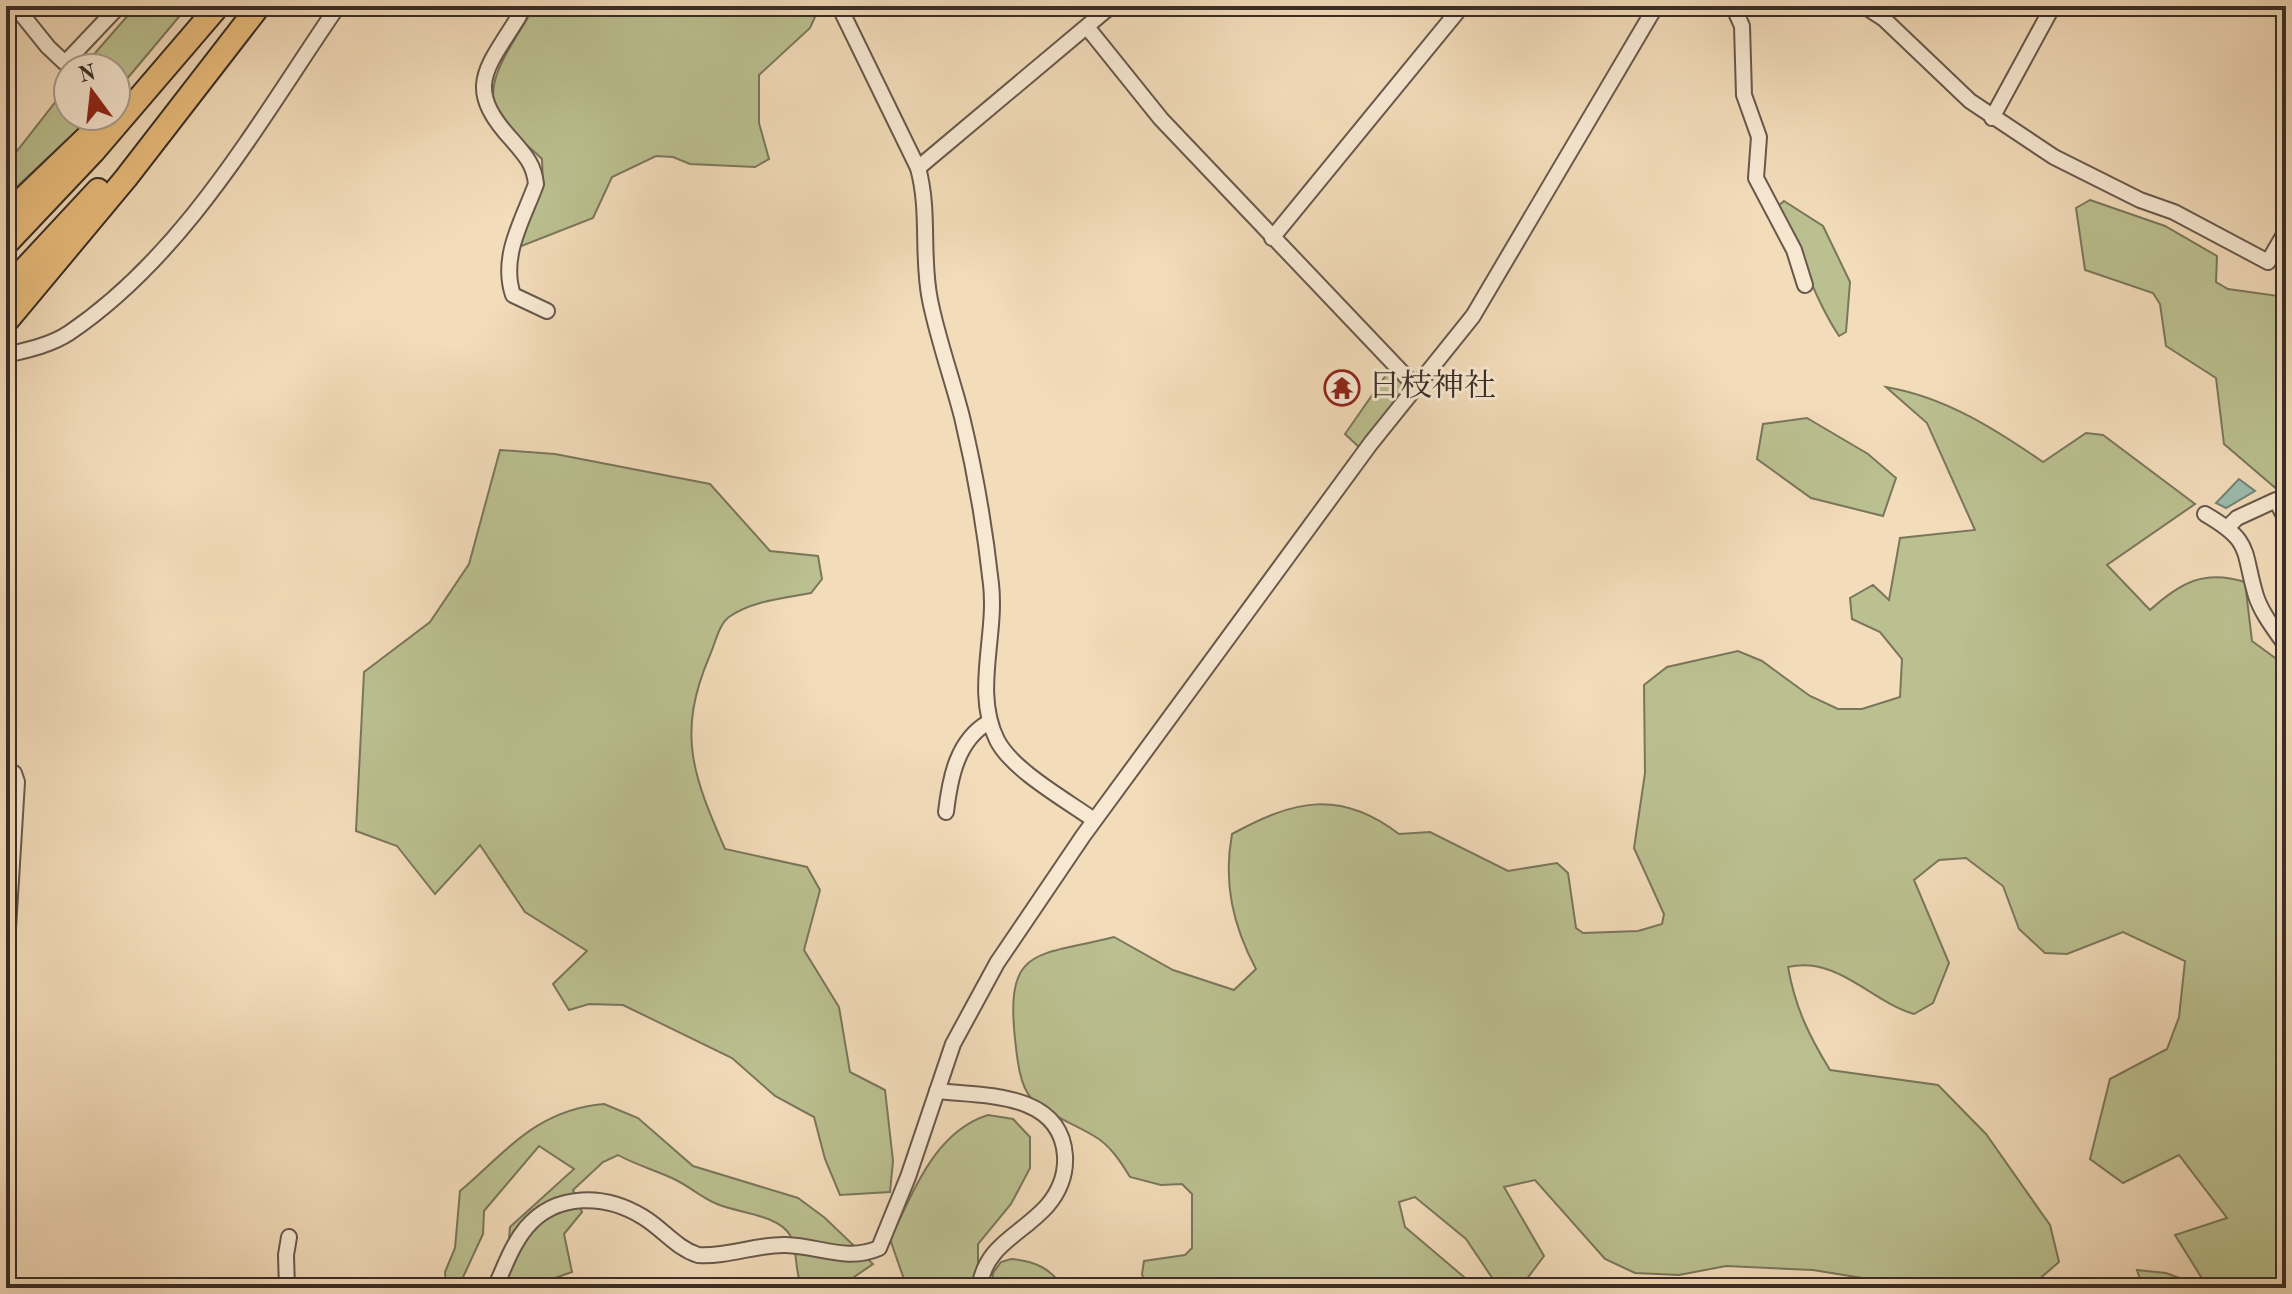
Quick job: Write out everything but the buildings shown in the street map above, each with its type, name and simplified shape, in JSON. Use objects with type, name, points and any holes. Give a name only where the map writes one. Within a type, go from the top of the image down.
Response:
[{"type":"highway","points":[[6,244],[177,56],[218,6]]},
{"type":"highway","points":[[6,289],[186,90],[257,6]]},
{"type":"highway","points":[[6,322],[126,178],[257,6]]},
{"type":"highway","points":[[132,96],[177,56]]},
{"type":"highway","points":[[6,215],[92,132]]},
{"type":"street","points":[[15,6],[65,63],[119,6]]},
{"type":"street","points":[[6,355],[67,335],[152,267],[236,157],[338,6]]},
{"type":"street","points":[[521,6],[519,16],[486,71],[483,95],[492,119],[530,160],[535,176],[536,184],[507,262],[507,276],[513,295],[547,311]]},
{"type":"street","points":[[839,6],[918,168],[923,185],[926,275],[962,419],[991,580],[994,608],[985,701],[989,722],[998,744],[1014,762],[1094,820]]},
{"type":"street","points":[[918,168],[1111,6]]},
{"type":"street","points":[[1272,238],[1462,6]]},
{"type":"street","points":[[495,1288],[515,1246],[534,1220],[547,1210],[578,1200],[595,1200],[632,1210],[686,1251],[698,1255],[784,1245],[851,1255],[879,1248],[892,1222],[953,1044],[997,963],[1094,820],[1415,386],[1473,316],[1656,6]]},
{"type":"street","points":[[1733,6],[1742,26],[1744,95],[1759,137],[1756,178],[1759,190],[1794,250],[1805,285]]},
{"type":"street","points":[[1864,6],[1884,19],[1907,44],[1992,118],[2089,176],[2174,212],[2268,262],[2286,231]]},
{"type":"street","points":[[1992,118],[2053,6]]},
{"type":"street","points":[[1087,27],[1161,119],[1415,386]]},
{"type":"street","points":[[2228,527],[2237,518],[2276,500],[2286,520]]},
{"type":"street","points":[[2205,514],[2228,527],[2244,543],[2257,597],[2286,646]]},
{"type":"street","points":[[946,812],[961,748],[974,731],[989,722]]},
{"type":"street","points":[[6,769],[14,773],[17,782],[6,961]]},
{"type":"street","points":[[937,1091],[1008,1098],[1030,1105],[1052,1123],[1063,1144],[1065,1167],[1054,1197],[994,1250],[982,1271],[979,1288]]},
{"type":"street","points":[[287,1288],[289,1237]]},
{"type":"green space","points":[[136,6],[188,6],[132,73],[132,52],[96,52]]},
{"type":"green space","points":[[534,6],[820,6],[810,28],[759,75],[759,123],[769,159],[755,167],[690,164],[673,157],[656,156],[612,177],[593,218],[519,247],[543,187],[542,159],[512,132],[498,114],[494,87],[504,58]]},
{"type":"green space","points":[[52,106],[52,132],[75,132],[6,197],[6,165]]},
{"type":"green space","points":[[2090,200],[2165,226],[2217,256],[2216,282],[2228,289],[2286,297],[2286,497],[2224,444],[2216,378],[2166,346],[2160,304],[2153,293],[2085,270],[2076,208]]},
{"type":"green space","points":[[1784,201],[1823,226],[1850,282],[1846,332],[1839,336],[1821,304],[1778,206]]},
{"type":"green space","points":[[1391,368],[1405,379],[1405,389],[1360,448],[1345,434]]},
{"type":"green space","points":[[1886,387],[1949,406],[1988,426],[2043,462],[2086,433],[2103,435],[2195,504],[2107,565],[2150,610],[2172,592],[2193,581],[2217,577],[2245,582],[2252,641],[2286,666],[2286,894],[2283,895],[2286,909],[2286,1288],[2208,1288],[2175,1235],[2227,1218],[2179,1155],[2123,1183],[2090,1159],[2110,1079],[2167,1049],[2179,1017],[2185,961],[2123,932],[2067,954],[2045,953],[2019,929],[2003,886],[1966,858],[1939,860],[1914,880],[1949,963],[1933,1003],[1914,1014],[1823,968],[1806,965],[1788,967],[1804,1021],[1830,1070],[1938,1085],[1986,1134],[2050,1225],[2059,1262],[2029,1288],[1924,1288],[1813,1270],[1726,1266],[1679,1275],[1635,1273],[1605,1259],[1535,1180],[1504,1187],[1544,1256],[1520,1288],[1499,1288],[1466,1239],[1415,1197],[1399,1202],[1405,1227],[1477,1288],[1146,1288],[1142,1274],[1144,1261],[1185,1255],[1192,1248],[1192,1194],[1182,1184],[1161,1185],[1130,1177],[1115,1154],[1100,1140],[1031,1098],[1021,1078],[1015,1039],[1015,986],[1022,971],[1032,960],[1046,953],[1114,937],[1173,970],[1234,990],[1256,969],[1241,937],[1232,904],[1229,870],[1232,834],[1276,813],[1317,804],[1357,810],[1399,834],[1430,832],[1508,871],[1557,863],[1568,873],[1576,928],[1583,933],[1638,931],[1662,924],[1664,914],[1634,848],[1645,773],[1644,685],[1667,667],[1738,651],[1762,661],[1810,696],[1838,709],[1862,709],[1900,697],[1902,659],[1880,632],[1852,619],[1850,598],[1873,585],[1889,600],[1900,538],[1975,530],[1927,423]]},
{"type":"green space","points":[[1807,418],[1868,454],[1896,478],[1883,516],[1811,498],[1757,459],[1763,424]]},
{"type":"green space","points":[[500,450],[555,454],[710,484],[770,551],[818,556],[822,579],[811,593],[747,607],[723,624],[700,683],[694,708],[691,732],[693,754],[704,799],[725,849],[807,867],[820,890],[804,950],[839,1007],[850,1072],[885,1090],[893,1161],[890,1192],[840,1195],[825,1159],[814,1117],[775,1096],[732,1058],[623,1005],[589,1004],[569,1010],[553,984],[587,951],[525,912],[480,845],[435,894],[397,846],[356,831],[364,672],[430,622],[469,564]]},
{"type":"green space","points":[[604,1104],[638,1118],[693,1166],[798,1198],[825,1218],[873,1264],[838,1288],[802,1288],[792,1241],[784,1228],[766,1218],[717,1204],[674,1179],[618,1155],[603,1162],[573,1190],[582,1212],[564,1234],[572,1272],[526,1288],[505,1288],[510,1227],[574,1169],[539,1146],[484,1211],[483,1234],[458,1288],[446,1288],[445,1272],[455,1248],[460,1191],[509,1147],[542,1123],[560,1114]]},
{"type":"green space","points":[[988,1115],[1013,1119],[1030,1137],[1030,1168],[1011,1204],[978,1244],[978,1288],[907,1288],[890,1239],[917,1184],[940,1149],[969,1123]]},
{"type":"green space","points":[[1011,1259],[1041,1267],[1064,1288],[992,1288],[993,1273],[1001,1262]]},
{"type":"green space","points":[[2137,1270],[2166,1273],[2207,1288],[2143,1288]]},
{"type":"shaded area","points":[[2239,479],[2255,491],[2226,508],[2216,503]]},
{"type":"place","name":"日枝神社","points":[[1342,388]]}]
